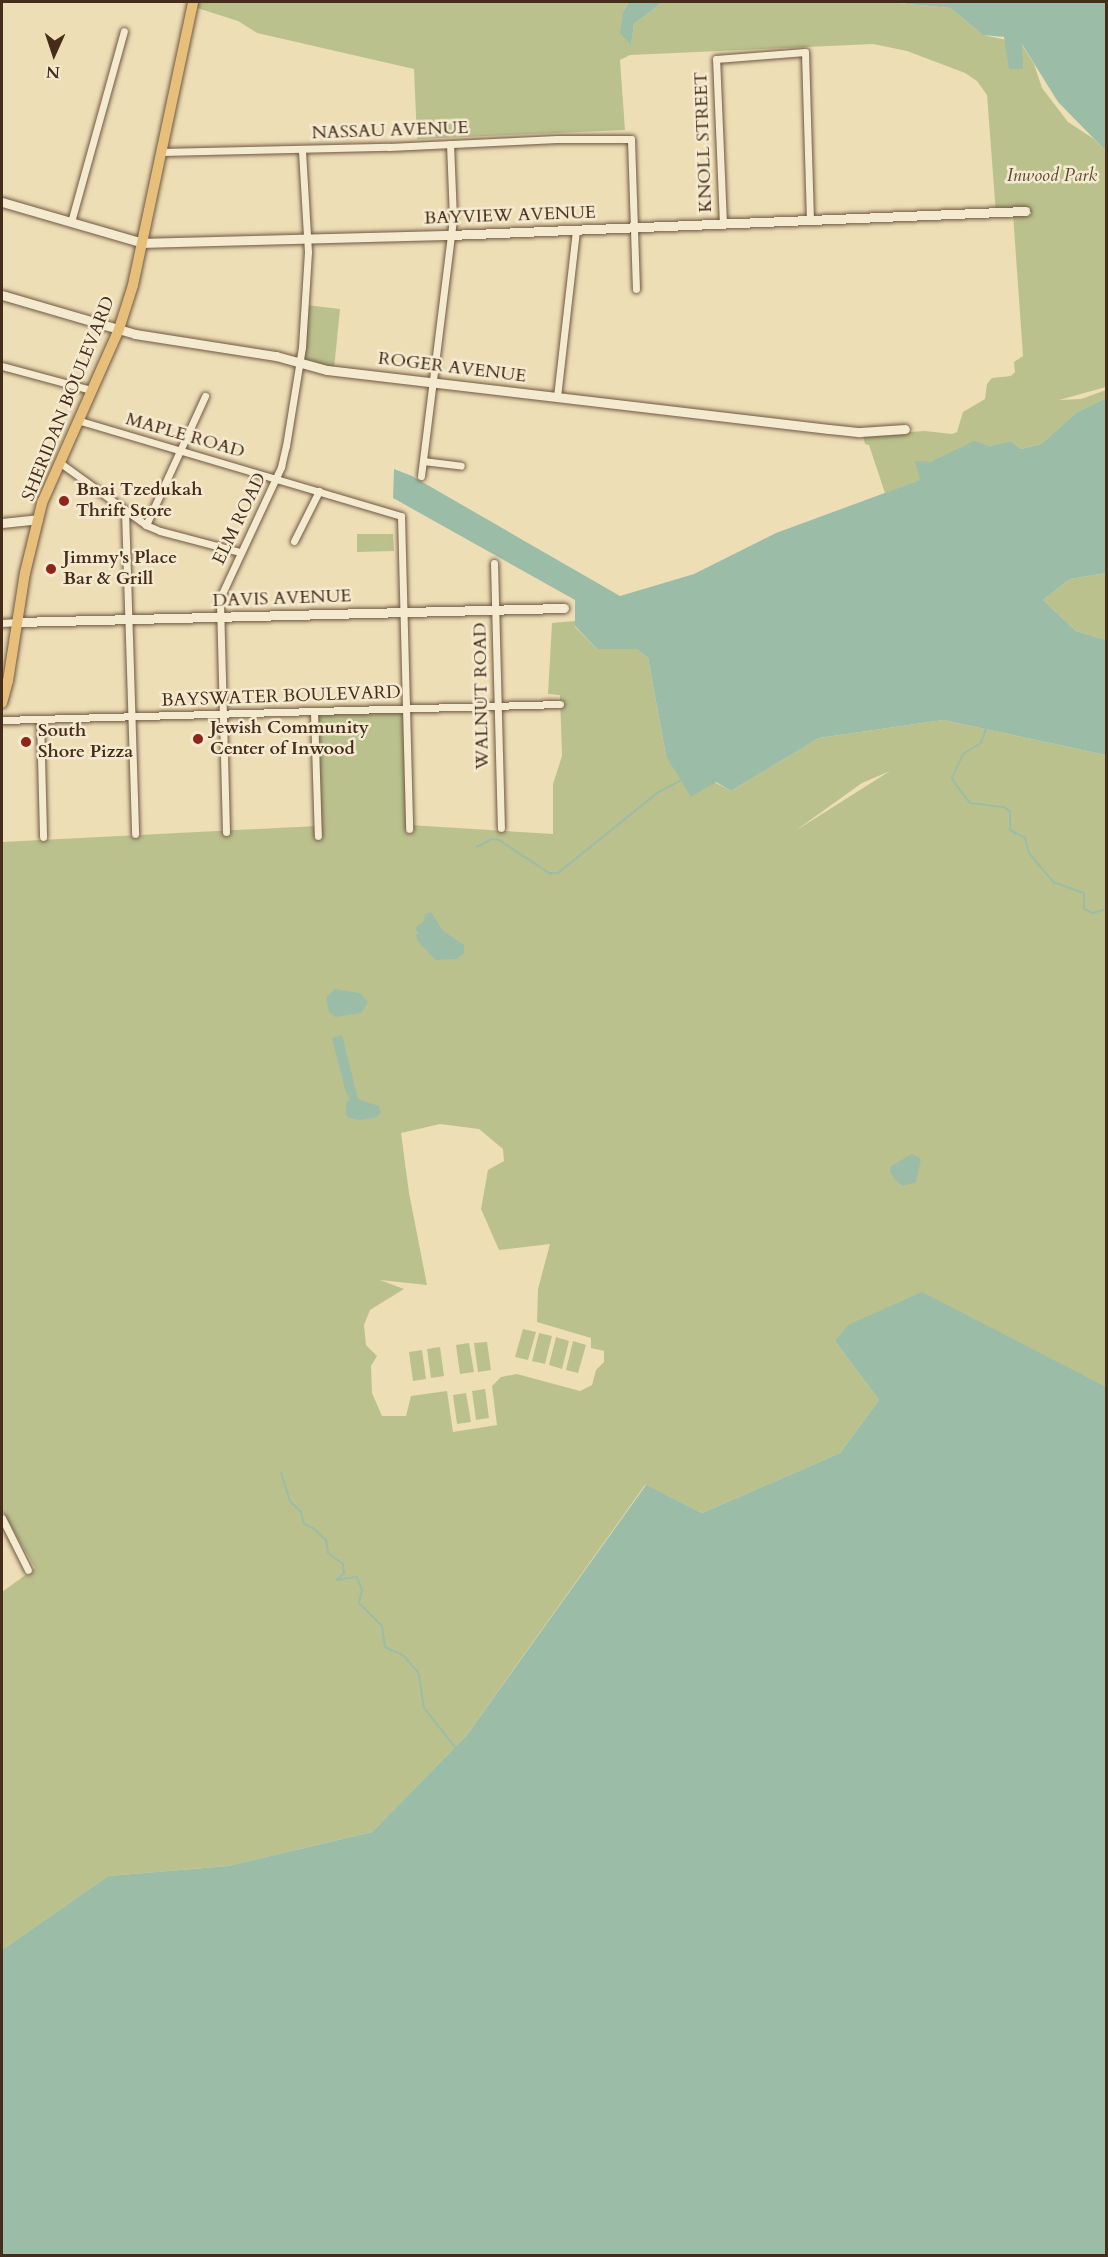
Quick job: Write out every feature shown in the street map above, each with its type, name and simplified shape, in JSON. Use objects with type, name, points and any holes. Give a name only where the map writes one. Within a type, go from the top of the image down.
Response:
[{"type":"main road","name":"SHERIDAN BOULEVARD","points":[[2,703],[8,681],[25,573],[38,519],[58,462],[119,329],[143,243],[193,2]]},
{"type":"street","points":[[71,222],[124,31]]},
{"type":"street","name":"KNOLL STREET","points":[[723,224],[716,59],[805,52],[810,220]]},
{"type":"street","name":"NASSAU AVENUE","points":[[161,152],[303,150],[631,138],[634,228]]},
{"type":"street","points":[[421,476],[453,218],[450,144]]},
{"type":"street","name":"ELM ROAD","points":[[226,832],[221,593],[275,478],[286,446],[299,362],[306,240],[303,150]]},
{"type":"street","name":"BAYVIEW AVENUE","points":[[2,202],[143,243],[450,235],[1025,211]]},
{"type":"street","points":[[634,228],[636,290]]},
{"type":"street","points":[[557,398],[576,230]]},
{"type":"street","name":"ROGER AVENUE","points":[[2,295],[144,336],[276,356],[327,370],[829,429],[860,432],[905,429]]},
{"type":"street","points":[[2,366],[91,390]]},
{"type":"street","points":[[146,525],[205,396]]},
{"type":"street","name":"MAPLE ROAD","points":[[77,420],[401,516],[403,612]]},
{"type":"street","points":[[423,461],[461,466]]},
{"type":"street","points":[[58,462],[146,525],[160,531],[240,552]]},
{"type":"street","points":[[294,540],[319,491]]},
{"type":"street","points":[[125,511],[135,834]]},
{"type":"street","points":[[2,523],[38,519]]},
{"type":"street","name":"WALNUT ROAD","points":[[494,564],[501,828]]},
{"type":"street","name":"DAVIS AVENUE","points":[[2,623],[564,608]]},
{"type":"street","points":[[403,612],[409,829]]},
{"type":"street","name":"BAYSWATER BOULEVARD","points":[[2,720],[560,704]]},
{"type":"street","points":[[314,712],[318,836]]},
{"type":"street","points":[[40,719],[43,837]]},
{"type":"street","points":[[2,1518],[28,1570]]},
{"type":"green space","name":"Inwood Park","points":[[195,2],[629,2],[623,12],[631,44],[634,24],[663,2],[888,2],[950,8],[983,35],[1021,43],[1034,64],[1042,88],[1068,122],[1094,139],[1106,151],[1106,387],[1059,400],[1081,399],[1106,390],[1106,398],[1077,412],[1041,444],[1021,449],[1010,441],[990,446],[974,442],[930,462],[916,462],[921,480],[885,493],[869,445],[865,444],[863,435],[925,431],[952,434],[957,432],[963,412],[985,399],[987,384],[992,378],[1011,376],[1015,372],[1014,362],[1023,356],[1013,214],[996,214],[987,95],[977,81],[965,73],[907,51],[873,44],[630,55],[620,60],[625,130],[417,139],[414,69],[257,33],[238,21],[194,7]]},
{"type":"green space","points":[[306,305],[340,309],[334,369],[300,361]]},
{"type":"green space","points":[[357,534],[393,534],[394,551],[357,552]]},
{"type":"green space","points":[[1106,573],[1106,640],[1076,631],[1043,600],[1070,579]]},
{"type":"green space","points":[[575,621],[575,627],[597,649],[637,649],[648,658],[666,756],[731,791],[819,738],[943,720],[1106,755],[1106,1387],[835,1341],[879,1400],[840,1453],[702,1513],[645,1485],[466,1736],[372,1832],[228,1866],[108,1876],[2,1950],[2,1592],[35,1568],[2,1510],[2,842],[316,826],[312,711],[406,709],[409,825],[553,834],[553,784],[562,756],[560,695],[548,694],[552,623]],"holes":[[[890,771],[795,831],[862,783]],[[440,1124],[479,1129],[503,1149],[504,1161],[488,1170],[481,1209],[499,1250],[550,1244],[538,1289],[537,1322],[591,1338],[591,1348],[604,1351],[604,1362],[596,1370],[592,1385],[580,1391],[517,1374],[501,1377],[492,1386],[497,1425],[453,1432],[447,1391],[411,1396],[406,1416],[382,1416],[372,1393],[371,1366],[377,1356],[366,1345],[364,1325],[370,1310],[404,1289],[380,1280],[427,1285],[409,1193],[401,1133]]]},
{"type":"green space","points":[[523,1329],[536,1332],[528,1360],[515,1357]]},
{"type":"green space","points":[[539,1333],[552,1336],[545,1364],[532,1361]]},
{"type":"green space","points":[[556,1337],[569,1341],[562,1369],[549,1365]]},
{"type":"green space","points":[[573,1341],[586,1345],[578,1373],[566,1370]]},
{"type":"green space","points":[[487,1342],[491,1370],[478,1372],[474,1343]]},
{"type":"green space","points":[[469,1343],[474,1372],[460,1374],[456,1345]]},
{"type":"green space","points":[[440,1347],[444,1376],[431,1378],[427,1349]]},
{"type":"green space","points":[[422,1350],[426,1379],[413,1381],[409,1352]]},
{"type":"green space","points":[[485,1389],[489,1418],[476,1420],[472,1391]]},
{"type":"green space","points":[[466,1393],[471,1422],[457,1424],[453,1395]]},
{"type":"shaded area","points":[[629,2],[663,2],[634,24],[631,45],[620,33],[623,12]]},
{"type":"shaded area","points":[[888,2],[1106,2],[1106,151],[1058,102],[1022,44],[1023,69],[1009,69],[1004,37],[983,35],[950,8]]},
{"type":"shaded area","points":[[1106,398],[1106,573],[1070,579],[1043,600],[1076,631],[1106,640],[1106,755],[943,720],[819,738],[731,791],[716,782],[691,797],[666,756],[648,658],[637,649],[597,649],[575,626],[575,600],[393,498],[394,469],[412,476],[620,596],[694,574],[776,533],[920,480],[915,461],[930,462],[974,441],[990,446],[1010,441],[1021,449],[1041,444],[1077,412]]},
{"type":"shaded area","points":[[431,912],[443,931],[464,945],[464,953],[457,959],[435,960],[417,940],[416,934],[419,934],[415,928],[423,922],[425,914]]},
{"type":"shaded area","points":[[335,989],[360,993],[368,1002],[361,1013],[335,1017],[329,1012],[326,997]]},
{"type":"shaded area","points":[[342,1035],[358,1099],[379,1106],[381,1112],[375,1118],[359,1120],[349,1118],[346,1114],[346,1103],[350,1098],[346,1093],[332,1038]]},
{"type":"shaded area","points":[[912,1154],[921,1159],[916,1182],[903,1186],[890,1172],[891,1166]]},
{"type":"shaded area","points":[[922,1292],[1106,1387],[1106,2255],[2,2255],[2,1950],[108,1876],[228,1866],[372,1832],[466,1736],[646,1485],[702,1513],[840,1453],[879,1400],[835,1341],[848,1325]]},
{"type":"waterway","points":[[986,729],[981,743],[963,754],[952,778],[956,785],[970,803],[1004,807],[1010,811],[1010,830],[1025,838],[1029,853],[1053,882],[1084,893],[1084,909],[1093,913],[1106,909]]},
{"type":"waterway","points":[[477,847],[492,839],[499,840],[549,873],[558,873],[657,793],[681,780]]},
{"type":"waterway","points":[[281,1473],[290,1501],[301,1512],[304,1524],[313,1528],[326,1540],[328,1553],[343,1564],[344,1573],[337,1580],[357,1577],[362,1590],[359,1603],[382,1626],[385,1647],[404,1656],[419,1674],[424,1708],[455,1747]]},
{"type":"place","name":"Bnai Tzedukah Thrift Store","points":[[64,501]]},
{"type":"place","name":"Jimmy's Place Bar & Grill","points":[[51,569]]},
{"type":"place","name":"Jewish Community Center of Inwood","points":[[198,739]]},
{"type":"place","name":"South Shore Pizza","points":[[26,742]]}]
